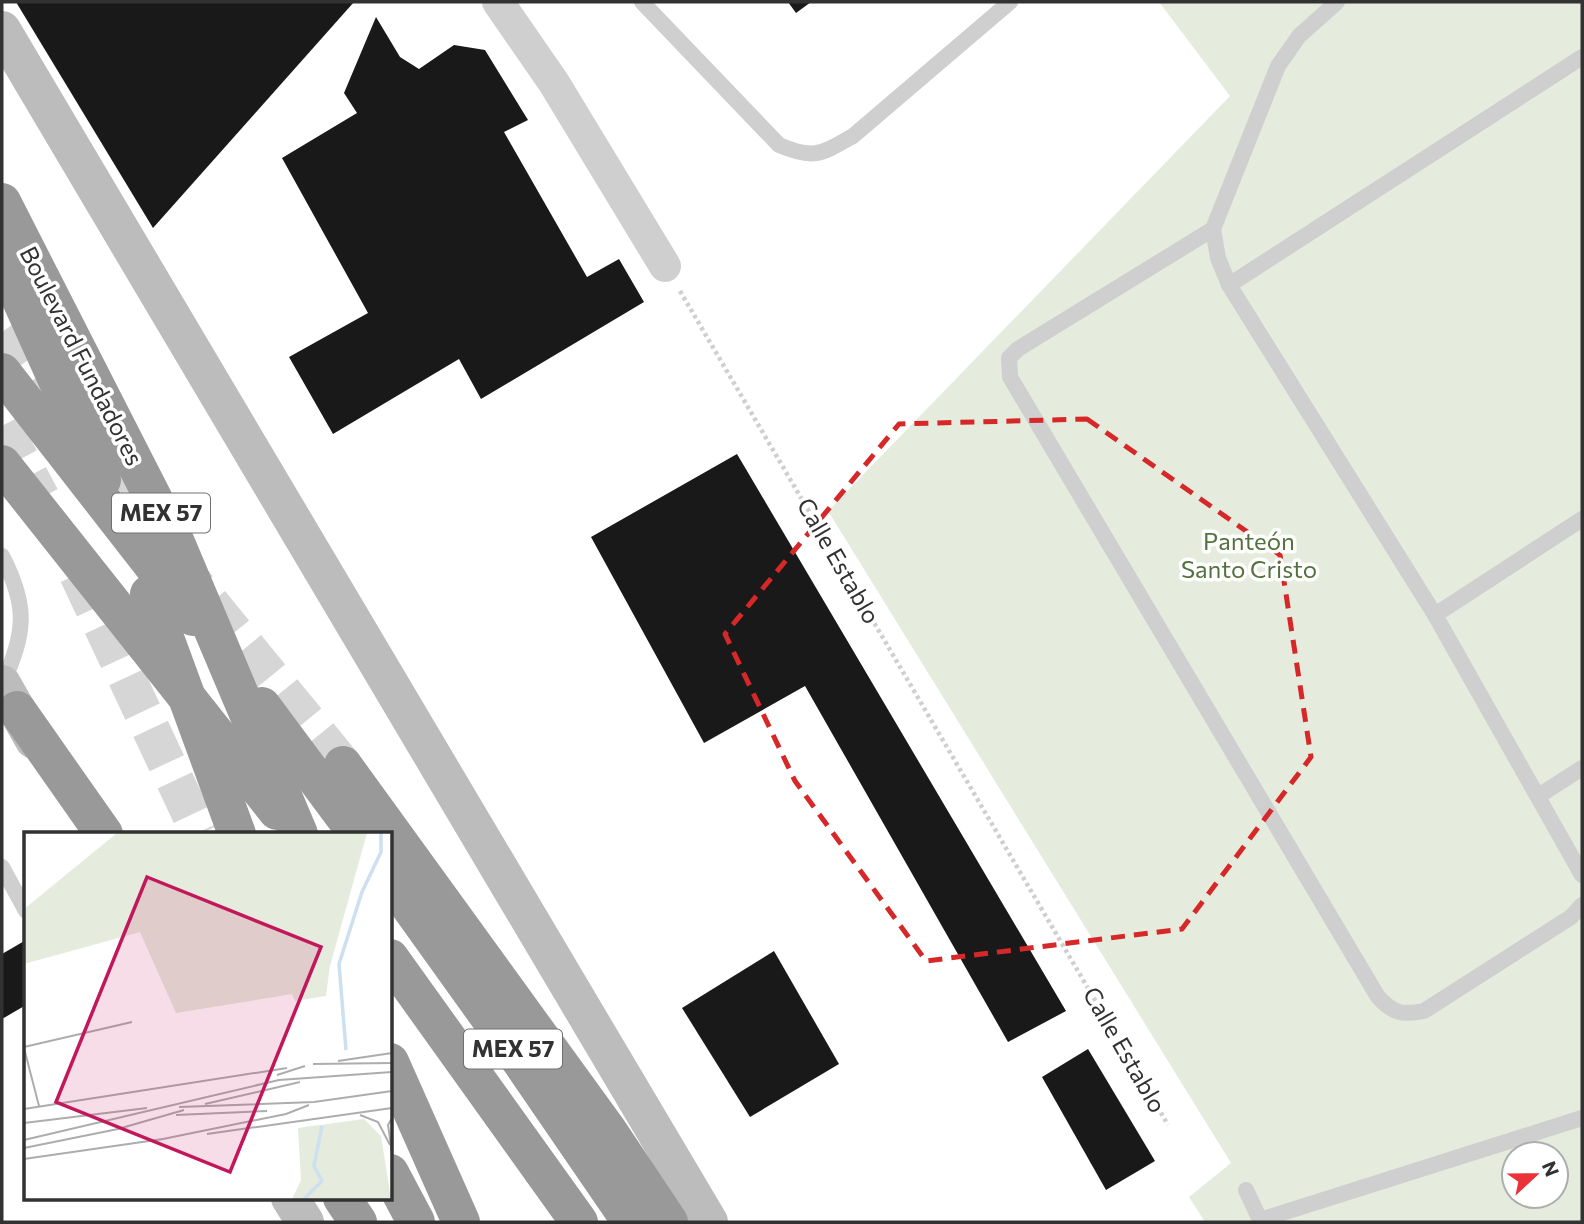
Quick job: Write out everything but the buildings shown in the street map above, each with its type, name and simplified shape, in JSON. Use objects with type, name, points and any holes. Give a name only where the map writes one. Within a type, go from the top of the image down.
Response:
[{"type":"highway","name":"Boulevard Fundadores","points":[[2,202],[176,543],[296,832]]},
{"type":"highway","points":[[2,258],[85,440],[149,594],[236,832]]},
{"type":"highway","name":"Boulevard Fundadores","points":[[2,372],[281,730],[356,832]]},
{"type":"highway","points":[[2,464],[295,832]]},
{"type":"highway","points":[[7,693],[103,832]]},
{"type":"highway","points":[[343,765],[392,832]]},
{"type":"highway","points":[[392,832],[562,1066],[670,1222]]},
{"type":"highway","name":"MEX 57","points":[[392,883],[538,1085],[631,1222]]},
{"type":"highway","points":[[392,961],[579,1222]]},
{"type":"highway","points":[[392,1067],[461,1222]]},
{"type":"highway","points":[[392,1177],[416,1222]]},
{"type":"highway","points":[[343,1200],[358,1222]]},
{"type":"highway","points":[[376,1200],[388,1222]]},
{"type":"main road","points":[[2,30],[709,1222]]},
{"type":"main road","points":[[7,693],[85,832]]},
{"type":"main road","points":[[291,1200],[305,1222]]},
{"type":"street","points":[[498,2],[554,83],[665,266]]},
{"type":"lane","points":[[642,2],[779,145],[804,156],[828,150],[853,136],[1010,2]]},
{"type":"lane","points":[[1337,2],[1299,36],[1278,66],[1213,229],[1218,258],[1229,285],[1435,615],[1540,795],[1582,875]]},
{"type":"lane","points":[[1229,285],[1582,57]]},
{"type":"lane","points":[[1213,229],[1018,349],[1009,358],[1010,377],[1378,998],[1392,1012],[1405,1015],[1424,1011],[1571,917],[1582,905]]},
{"type":"lane","points":[[1435,615],[1582,519]]},
{"type":"lane","points":[[2,556],[15,581],[22,618],[19,647],[7,693]]},
{"type":"lane","points":[[1540,795],[1582,768]]},
{"type":"lane","points":[[2,866],[24,907]]},
{"type":"lane","points":[[1246,1190],[1260,1221],[1582,1118]]},
{"type":"path","name":"Calle Establo","points":[[665,266],[1168,1125]]},
{"type":"highlighted area","points":[[1087,419],[1280,555],[1311,757],[1182,929],[926,961],[795,781],[725,634],[899,424]]},
{"type":"green space","name":"Panteón Santo Cristo","points":[[1159,2],[1582,2],[1582,1222],[1205,1222],[1189,1197],[1231,1163],[828,511],[1230,96]]},
{"type":"tunnel","points":[[2,332],[98,466],[343,765]]},
{"type":"tunnel","points":[[2,426],[41,498]]},
{"type":"tunnel","points":[[78,574],[199,832]]}]
